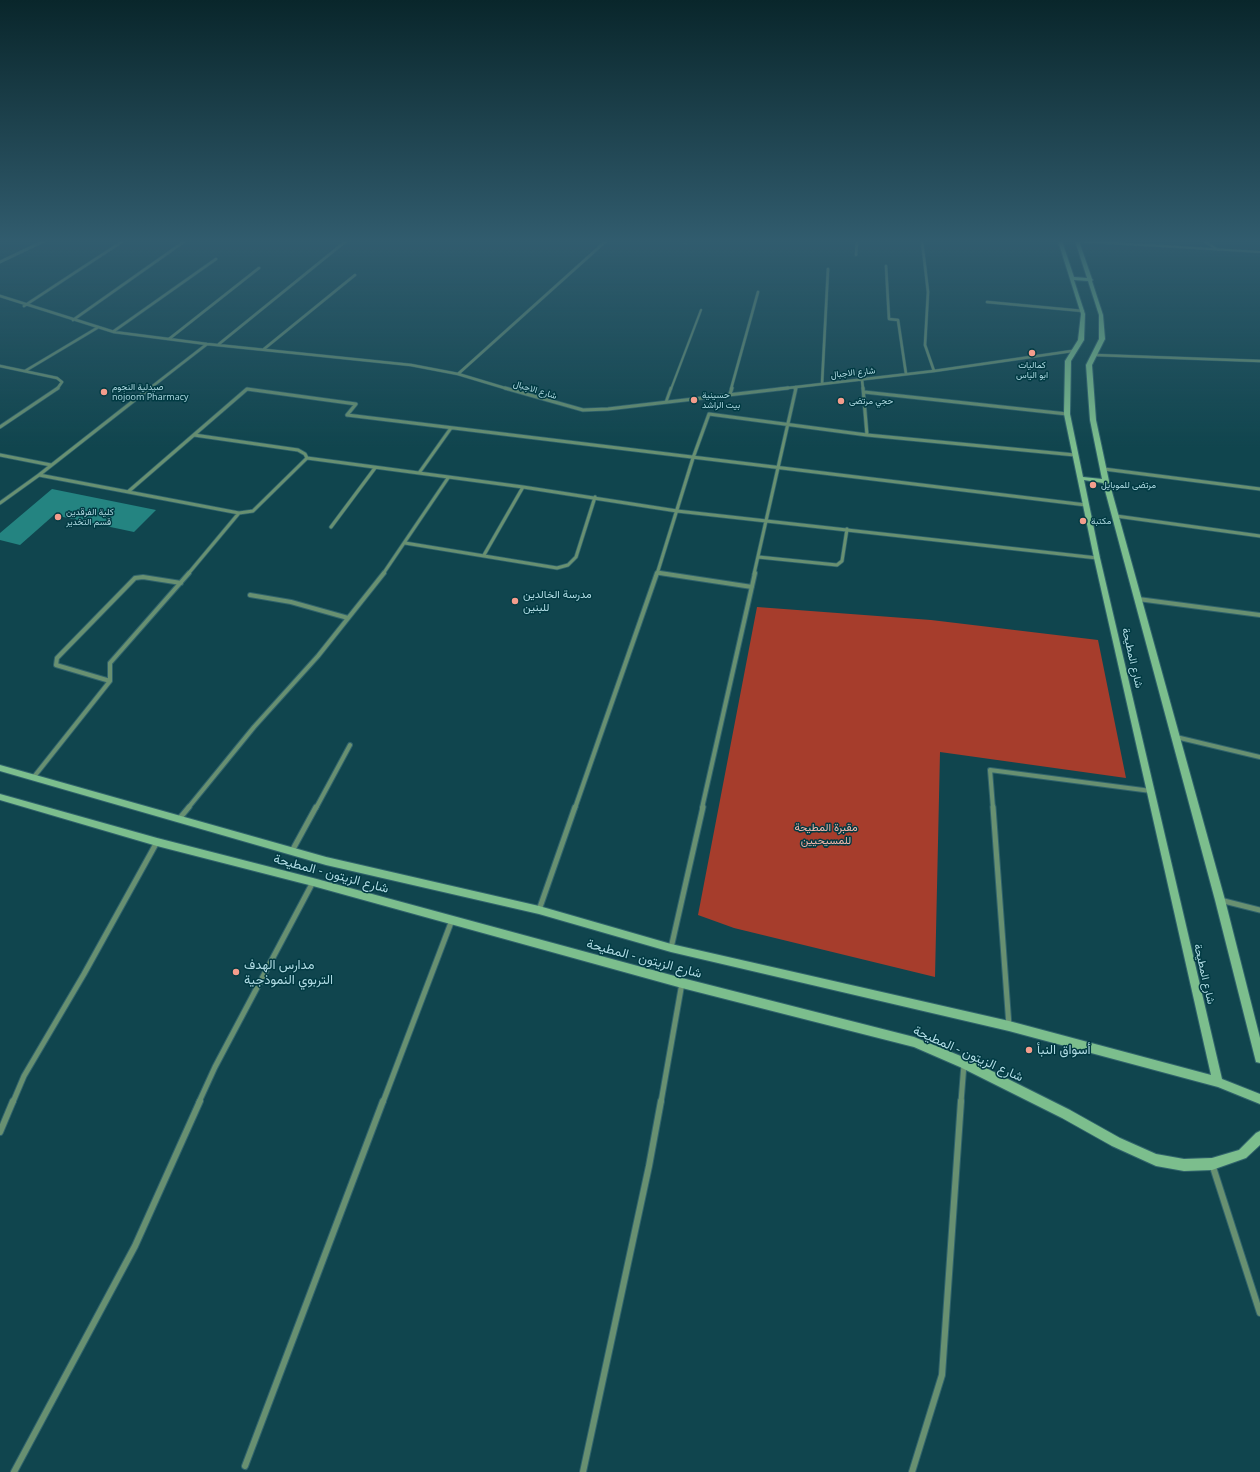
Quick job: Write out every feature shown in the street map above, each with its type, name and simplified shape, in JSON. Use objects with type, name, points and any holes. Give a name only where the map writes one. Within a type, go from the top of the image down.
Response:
[{"type":"street","name":"شارع الاجبال","points":[[37,310],[114,332],[207,344],[220,344],[411,365],[458,374],[564,406],[584,410],[608,409],[862,380],[1072,351]]},
{"type":"street","points":[[72,320],[87,310]]},
{"type":"street","points":[[114,332],[145,310]]},
{"type":"street","points":[[169,339],[206,310]]},
{"type":"street","points":[[220,344],[262,310]]},
{"type":"street","points":[[264,349],[312,310]]},
{"type":"street","points":[[458,374],[530,310]]},
{"type":"street","points":[[730,394],[753,310]]},
{"type":"street","points":[[822,384],[826,310]]},
{"type":"street","points":[[888,310],[889,319],[898,320],[906,374]]},
{"type":"street","points":[[927,310],[925,345],[934,371]]},
{"type":"street","name":"شارع المطيحة","points":[[1083,310],[1081,340],[1072,351],[1068,360],[1067,414],[1086,505],[1218,1082]]},
{"type":"street","name":"شارع المطيحة","points":[[1100,310],[1102,316],[1102,339],[1089,364],[1093,420],[1106,481],[1220,900],[1260,1058]]},
{"type":"street","points":[[25,371],[97,328]]},
{"type":"street","points":[[0,503],[39,475],[207,344]]},
{"type":"street","points":[[1095,355],[1260,360]]},
{"type":"street","points":[[0,366],[57,378],[62,382],[60,387],[0,427]]},
{"type":"street","points":[[0,369],[4,366]]},
{"type":"street","points":[[862,380],[867,435]]},
{"type":"street","points":[[672,948],[796,387]]},
{"type":"street","points":[[129,491],[247,389],[356,404],[347,415],[778,469],[1086,505]]},
{"type":"street","points":[[864,392],[1067,414]]},
{"type":"street","points":[[539,910],[657,573],[693,458],[709,414],[787,423],[867,435],[1075,455]]},
{"type":"street","points":[[419,473],[451,428]]},
{"type":"street","points":[[194,435],[298,450],[305,454],[307,458],[595,497],[677,511],[1098,558]]},
{"type":"street","points":[[0,455],[52,465]]},
{"type":"street","points":[[39,475],[239,513],[253,511],[307,458]]},
{"type":"street","points":[[331,527],[375,468]]},
{"type":"street","points":[[1104,469],[1260,489]]},
{"type":"street","points":[[179,819],[254,727],[318,656],[379,581],[448,478]]},
{"type":"street","points":[[1080,478],[1106,481]]},
{"type":"street","points":[[484,555],[523,487]]},
{"type":"street","points":[[405,543],[557,568],[568,565],[576,557],[595,497]]},
{"type":"street","points":[[33,778],[110,681],[110,663],[181,583],[239,513]]},
{"type":"street","points":[[1116,516],[1260,536]]},
{"type":"street","points":[[758,557],[837,565],[842,561],[846,529]]},
{"type":"street","points":[[657,573],[752,587]]},
{"type":"street","points":[[110,681],[56,666],[57,658],[135,578],[143,577],[181,583]]},
{"type":"street","points":[[250,595],[291,602],[348,618]]},
{"type":"street","points":[[1138,599],[1260,615]]},
{"type":"street","points":[[1176,736],[1260,757]]},
{"type":"street","points":[[292,851],[350,745]]},
{"type":"street","name":"شارع الزيتون - المطيحة","points":[[0,768],[326,861],[539,910],[672,948],[1009,1026],[1218,1082],[1260,1099]]},
{"type":"street","points":[[1009,1026],[990,770],[1152,791]]},
{"type":"street","name":"شارع الزيتون - المطيحة","points":[[0,797],[157,842],[313,882],[682,983],[914,1042],[964,1064],[1066,1114],[1116,1142],[1156,1160],[1184,1165],[1212,1164],[1242,1154],[1260,1137]]},
{"type":"street","points":[[0,1132],[24,1076],[84,974],[157,842]]},
{"type":"street","points":[[14,1472],[135,1246],[216,1067],[313,882]]},
{"type":"street","points":[[1220,900],[1260,910]]},
{"type":"street","points":[[245,1466],[452,920]]},
{"type":"street","points":[[583,1472],[649,1166],[682,983]]},
{"type":"street","points":[[912,1472],[942,1375],[964,1064]]},
{"type":"street","points":[[1212,1164],[1260,1313]]},
{"type":"lane","points":[[666,402],[701,310]]},
{"type":"green space","name":"مقبرة المطيحة للمسيحيين","points":[[757,607],[931,620],[1098,640],[1126,778],[940,752],[935,977],[734,928],[698,915]]},
{"type":"building","points":[[52,489],[156,510],[134,532],[54,515],[20,545],[0,540],[0,533]]},
{"type":"place","name":"كماليات ابو الياس","points":[[1032,353]]},
{"type":"place","name":"صيدلية النجوم nojoom Pharmacy","points":[[104,392]]},
{"type":"place","name":"حسينية بيت الراشد","points":[[694,400]]},
{"type":"place","name":"حجي مرتضى","points":[[841,401]]},
{"type":"place","name":"مرتضى للموبايل","points":[[1093,485]]},
{"type":"place","name":"كلية الفرقدين قسم التخدير","points":[[58,517]]},
{"type":"place","name":"مكتبة","points":[[1083,521]]},
{"type":"place","name":"مدرسة الخالدين للبنين","points":[[515,601]]},
{"type":"place","name":"مدارس الهدف التربوي النموذجية","points":[[236,972]]},
{"type":"place","name":"أسواق النبأ","points":[[1029,1050]]}]
